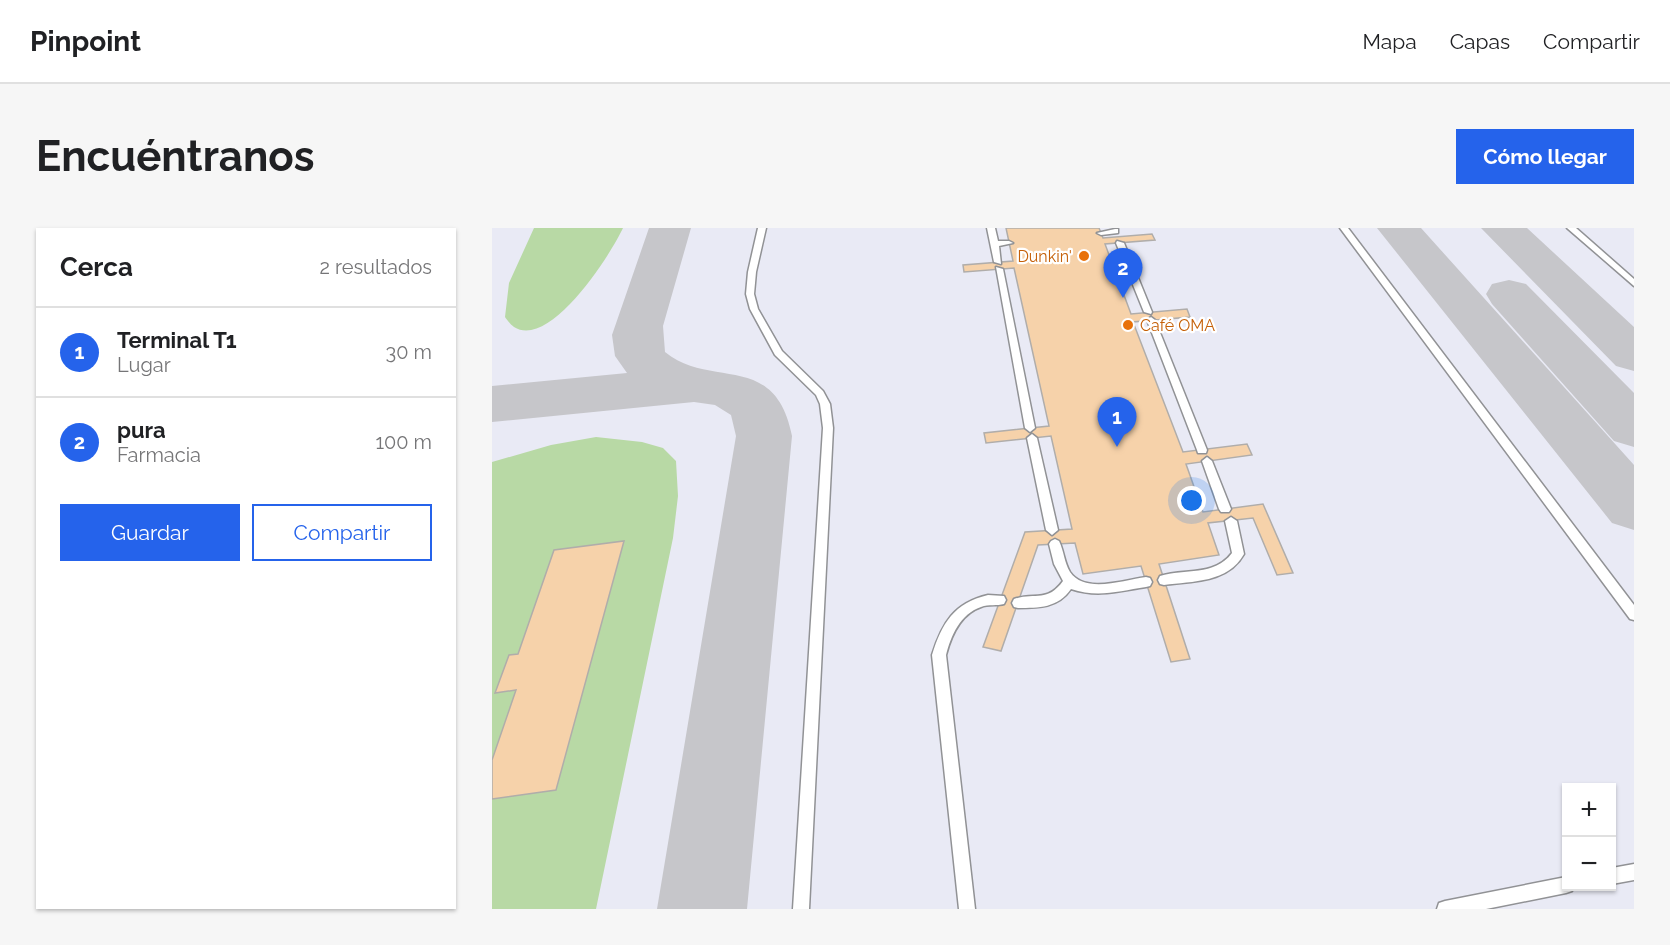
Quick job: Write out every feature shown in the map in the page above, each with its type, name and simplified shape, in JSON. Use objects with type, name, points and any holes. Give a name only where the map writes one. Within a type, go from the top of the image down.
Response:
[{"type":"lane","points":[[762,228],[752,272],[750,294],[754,309],[778,353],[820,393],[827,417],[801,909]]},
{"type":"lane","points":[[991,228],[1052,530]]},
{"type":"lane","points":[[1344,228],[1634,615]]},
{"type":"lane","points":[[1571,228],[1634,283]]},
{"type":"lane","points":[[1101,233],[1117,235],[1202,450]]},
{"type":"lane","points":[[994,244],[1009,243]]},
{"type":"lane","points":[[1207,461],[1226,508]]},
{"type":"lane","points":[[1164,580],[1222,571],[1233,563],[1238,554],[1231,521]]},
{"type":"lane","points":[[1055,544],[1062,574],[1069,582],[1084,589],[1146,582]]},
{"type":"lane","points":[[1018,603],[1041,603],[1058,598],[1069,582]]},
{"type":"lane","points":[[967,909],[939,655],[942,641],[961,612],[984,599],[1000,600]]},
{"type":"lane","points":[[1616,875],[1634,872]]},
{"type":"lane","points":[[1445,909],[1562,886]]},
{"type":"shaded area","points":[[492,228],[1634,228],[1634,909],[492,909]]},
{"type":"green space","points":[[534,228],[623,228],[606,258],[578,296],[545,325],[529,330],[514,327],[505,317],[509,283]]},
{"type":"green space","points":[[596,437],[642,442],[663,448],[676,461],[678,496],[673,538],[596,909],[492,909],[492,462],[551,445]]},
{"type":"building","points":[[1006,228],[1099,228],[1103,238],[1152,234],[1155,240],[1105,244],[1131,314],[1187,309],[1190,317],[1133,322],[1183,452],[1247,444],[1252,455],[1186,464],[1203,512],[1263,504],[1293,573],[1277,575],[1253,518],[1208,523],[1219,555],[1159,564],[1190,659],[1171,662],[1141,566],[1083,574],[1075,543],[1038,545],[1001,651],[983,647],[1025,532],[1072,529],[1051,436],[986,443],[984,433],[1049,426],[1014,268],[964,272],[963,265],[1013,261]]},
{"type":"building","points":[[624,541],[556,790],[492,799],[492,760],[516,690],[495,693],[509,655],[518,654],[554,550]]},
{"type":"taxiway","points":[[670,228],[640,321],[637,335],[638,346],[641,356],[655,370],[674,379],[694,384]]},
{"type":"taxiway","points":[[1398,228],[1634,506]]},
{"type":"taxiway","points":[[1502,228],[1634,355]]},
{"type":"taxiway","points":[[1509,294],[1634,427]]},
{"type":"taxiway","points":[[492,404],[694,384]]},
{"type":"taxiway","points":[[694,384],[720,388],[742,396],[757,410],[764,436],[702,909]]},
{"type":"place","name":"Dunkin'","points":[[1084,256]]},
{"type":"place","name":"pura","points":[[1123,298]]},
{"type":"place","name":"Café OMA","points":[[1128,325]]},
{"type":"place","name":"Terminal T1","points":[[1117,447]]}]
